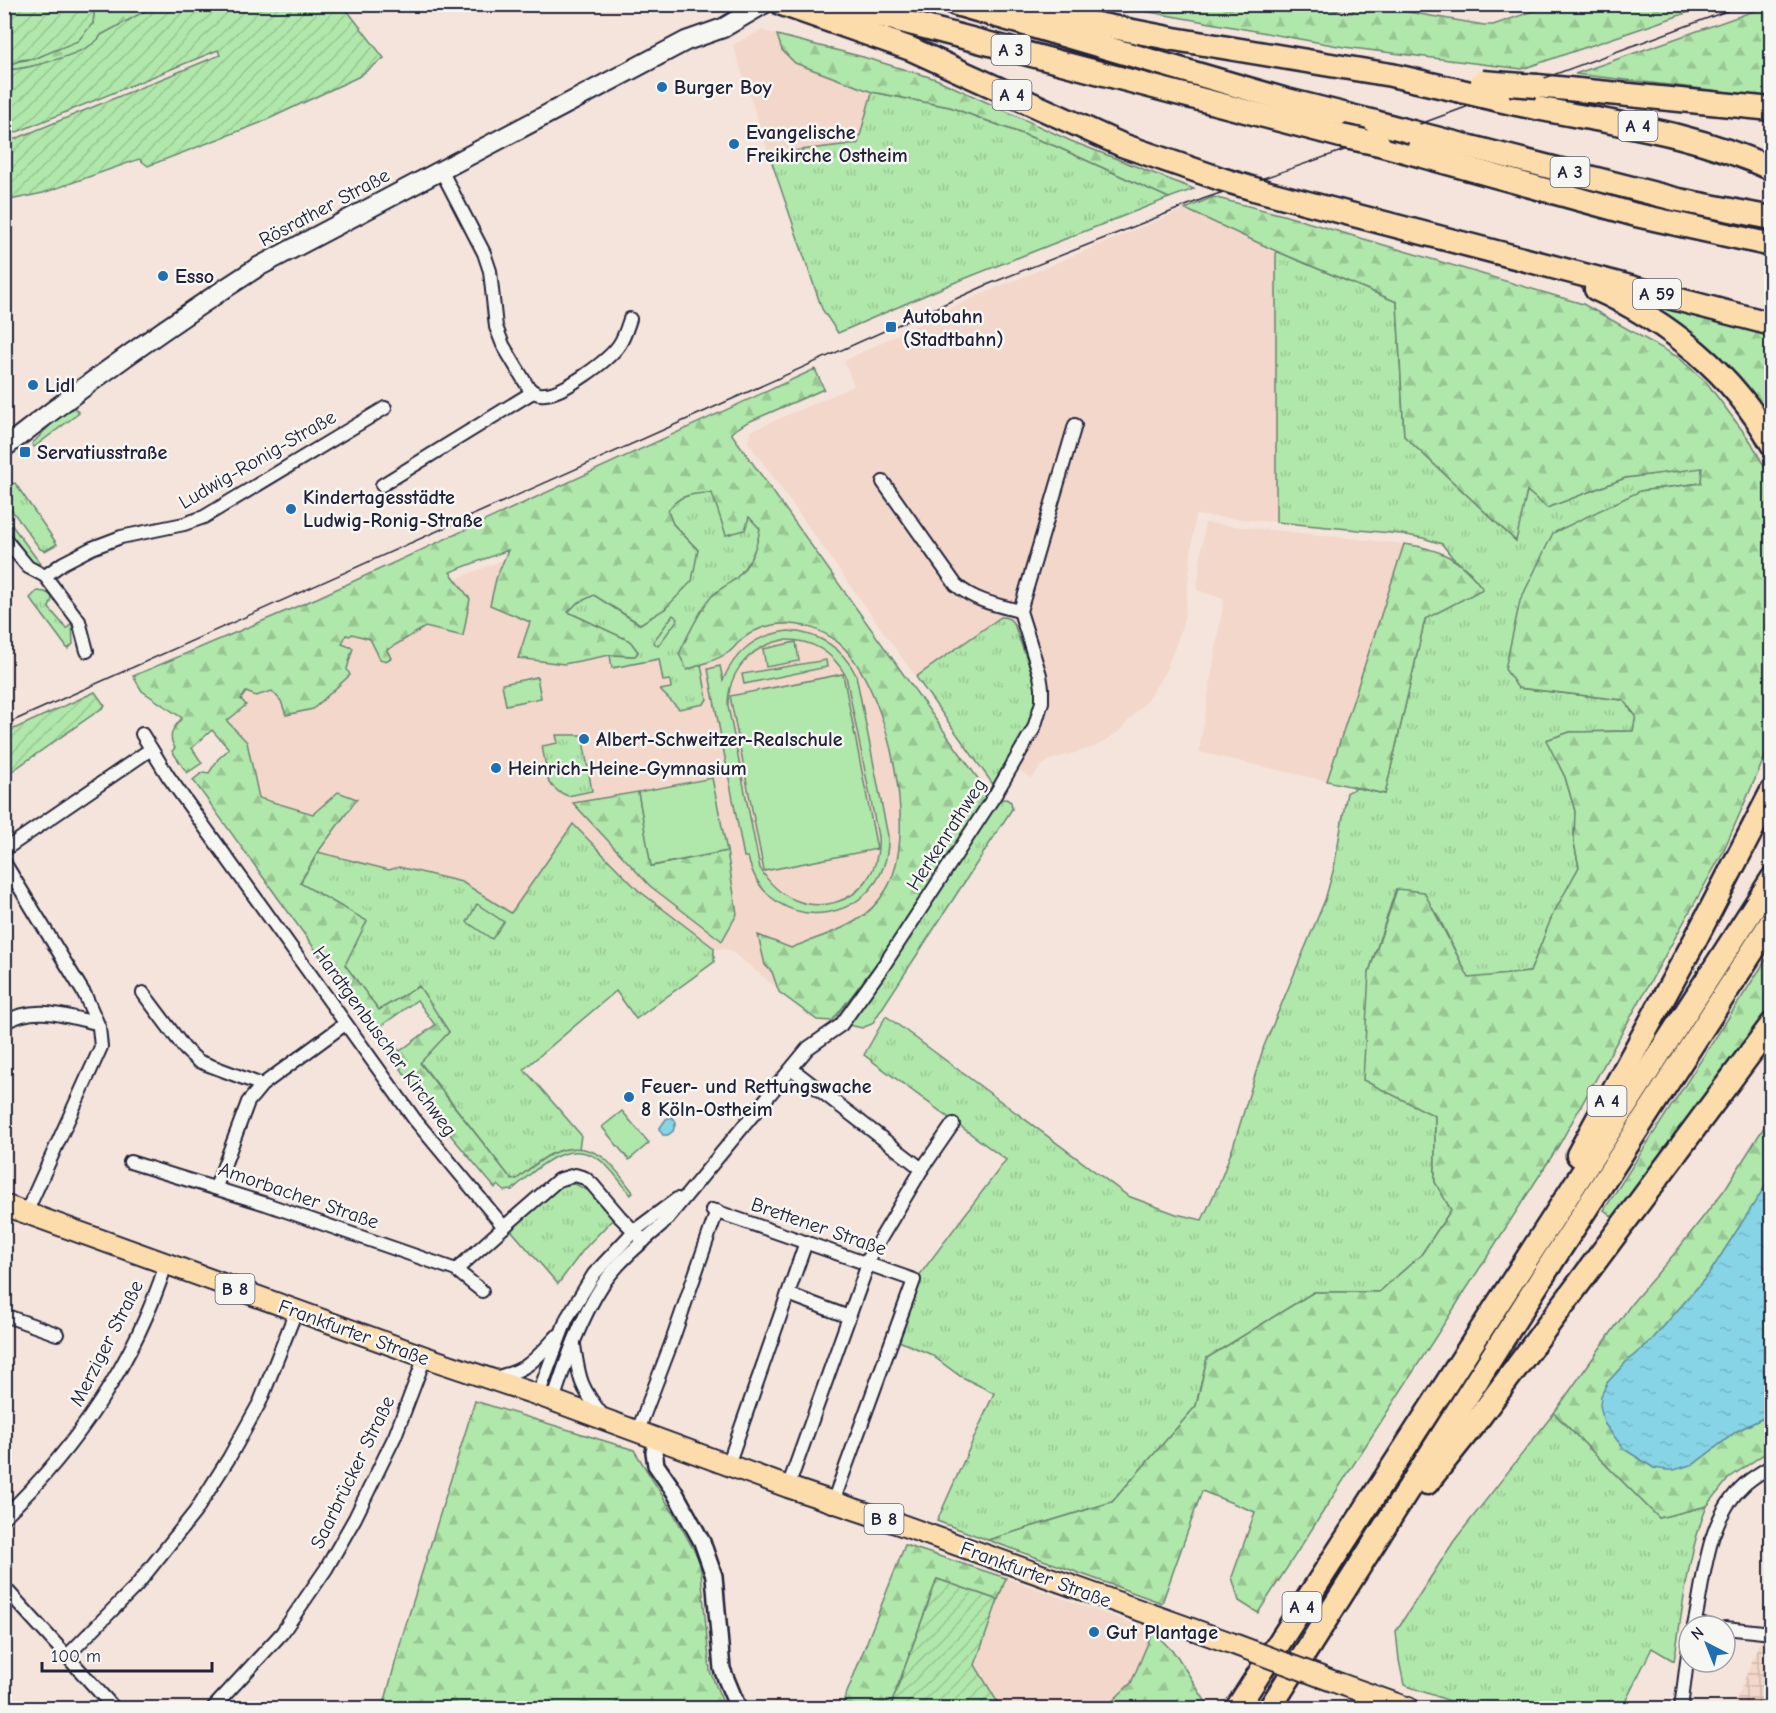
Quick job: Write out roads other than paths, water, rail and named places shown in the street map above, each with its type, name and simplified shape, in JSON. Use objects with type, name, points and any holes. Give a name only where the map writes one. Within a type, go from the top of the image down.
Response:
[{"type":"highway","name":"A 3","points":[[837,4],[1379,144],[1636,215],[1772,245]]},
{"type":"highway","name":"A 3","points":[[956,4],[1283,99],[1679,200],[1772,218]]},
{"type":"highway","name":"A 4","points":[[994,4],[1174,39],[1391,75],[1500,100],[1637,125],[1690,139],[1772,169]]},
{"type":"highway","name":"A 4","points":[[792,8],[911,49],[1122,145],[1221,179],[1543,265],[1619,299],[1678,336],[1729,384],[1772,444]]},
{"type":"highway","points":[[1391,75],[1537,86],[1772,109]]},
{"type":"highway","name":"A 59","points":[[1543,265],[1772,324]]},
{"type":"highway","name":"A 4","points":[[1237,1708],[1452,1375],[1559,1189],[1657,1010],[1772,790]]},
{"type":"highway","points":[[1452,1375],[1772,879]]},
{"type":"highway","points":[[1363,1563],[1553,1260],[1772,921]]},
{"type":"highway","name":"A 4","points":[[1270,1708],[1363,1563],[1481,1414],[1772,1024]]},
{"type":"main road","name":"Rösrather Straße","points":[[4,448],[212,296],[258,267],[686,41],[718,18],[743,4]]},
{"type":"main road","name":"Rösrather Straße","points":[[686,41],[723,28],[764,4]]},
{"type":"main road","name":"Frankfurter Straße","points":[[4,1205],[1408,1708]]},
{"type":"street","points":[[441,170],[484,254],[490,271],[496,327],[503,345],[533,392],[548,394],[569,385],[602,363],[620,344],[630,319]]},
{"type":"street","points":[[382,485],[533,392]]},
{"type":"street","name":"Ludwig-Ronig-Straße","points":[[45,576],[92,548],[120,537],[184,525],[204,517],[385,408]]},
{"type":"street","points":[[883,482],[956,585],[982,602],[1020,611],[1075,425]]},
{"type":"street","points":[[4,538],[27,567],[45,576],[79,621],[87,651]]},
{"type":"street","name":"Herkenrathweg","points":[[792,1069],[808,1048],[841,1025],[878,973],[995,795],[1034,728],[1042,702],[1042,688],[1020,611]]},
{"type":"street","name":"Hardtgenbuscher Kirchweg","points":[[142,734],[168,776],[345,1024],[416,1120],[504,1227]]},
{"type":"street","points":[[4,850],[151,748]]},
{"type":"street","points":[[4,862],[85,995],[99,1027],[101,1047],[26,1213]]},
{"type":"street","points":[[143,993],[185,1049],[198,1060],[262,1085]]},
{"type":"street","points":[[4,1023],[17,1015],[40,1013],[96,1023]]},
{"type":"street","points":[[216,1187],[248,1102],[262,1085],[345,1024]]},
{"type":"street","points":[[546,1398],[574,1344],[586,1313],[604,1282],[662,1224],[792,1069],[922,1169]]},
{"type":"street","points":[[788,1487],[867,1264],[922,1169],[953,1124]]},
{"type":"street","name":"Amorbacher Straße","points":[[130,1162],[216,1187],[456,1270],[482,1291]]},
{"type":"street","points":[[456,1270],[558,1180],[575,1175],[585,1178],[592,1184],[620,1217],[644,1240]]},
{"type":"street","points":[[546,1398],[560,1333],[579,1295],[594,1274],[634,1231],[699,1181]]},
{"type":"street","name":"Brettener Straße","points":[[637,1433],[671,1344],[714,1211],[806,1242],[914,1281],[834,1502]]},
{"type":"street","points":[[728,1465],[806,1242]]},
{"type":"street","name":"Merziger Straße","points":[[4,1517],[81,1432],[108,1391],[140,1328],[166,1264]]},
{"type":"street","points":[[788,1294],[849,1317]]},
{"type":"street","points":[[67,1656],[136,1586],[195,1512],[229,1458],[260,1402],[296,1311]]},
{"type":"street","points":[[4,1315],[57,1334]]},
{"type":"street","points":[[490,1379],[513,1374],[531,1364],[560,1333]]},
{"type":"street","points":[[574,1344],[579,1379],[587,1397],[605,1420]]},
{"type":"street","name":"Saarbrücker Straße","points":[[213,1708],[282,1633],[326,1569],[356,1518],[395,1436],[425,1357]]},
{"type":"street","points":[[657,1440],[654,1452],[656,1465],[674,1491],[702,1542],[714,1576],[722,1670],[738,1708]]},
{"type":"street","points":[[1697,1614],[1715,1526],[1724,1510],[1744,1485],[1772,1466]]},
{"type":"street","points":[[4,1587],[114,1708]]},
{"type":"street","points":[[1737,1629],[1772,1633]]},
{"type":"street","points":[[1681,1708],[1685,1674]]},
{"type":"water","points":[[672,1116],[676,1122],[673,1131],[668,1135],[663,1135],[659,1129],[666,1119]]},
{"type":"water","points":[[1771,1177],[1771,1414],[1737,1431],[1694,1464],[1674,1470],[1654,1468],[1624,1449],[1604,1423],[1600,1405],[1601,1396],[1607,1383],[1627,1361],[1651,1341],[1709,1274]]},
{"type":"tram line","points":[[4,725],[989,284],[1203,199],[1420,124],[1746,4]]},
{"type":"place","name":"Burger Boy","points":[[662,87]]},
{"type":"place","name":"Evangelische Freikirche Ostheim","points":[[734,144]]},
{"type":"place","name":"Esso","points":[[163,276]]},
{"type":"place","name":"Autobahn (Stadtbahn)","points":[[891,327]]},
{"type":"place","name":"Lidl","points":[[33,385]]},
{"type":"place","name":"Servatiusstraße","points":[[25,452]]},
{"type":"place","name":"Kindertagesstädte Ludwig-Ronig-Straße","points":[[291,509]]},
{"type":"place","name":"Albert-Schweitzer-Realschule","points":[[584,739]]},
{"type":"place","name":"Heinrich-Heine-Gymnasium","points":[[496,768]]},
{"type":"place","name":"Feuer- und Rettungswache 8 Köln-Ostheim","points":[[629,1097]]},
{"type":"place","name":"Gut Plantage","points":[[1094,1632]]}]
